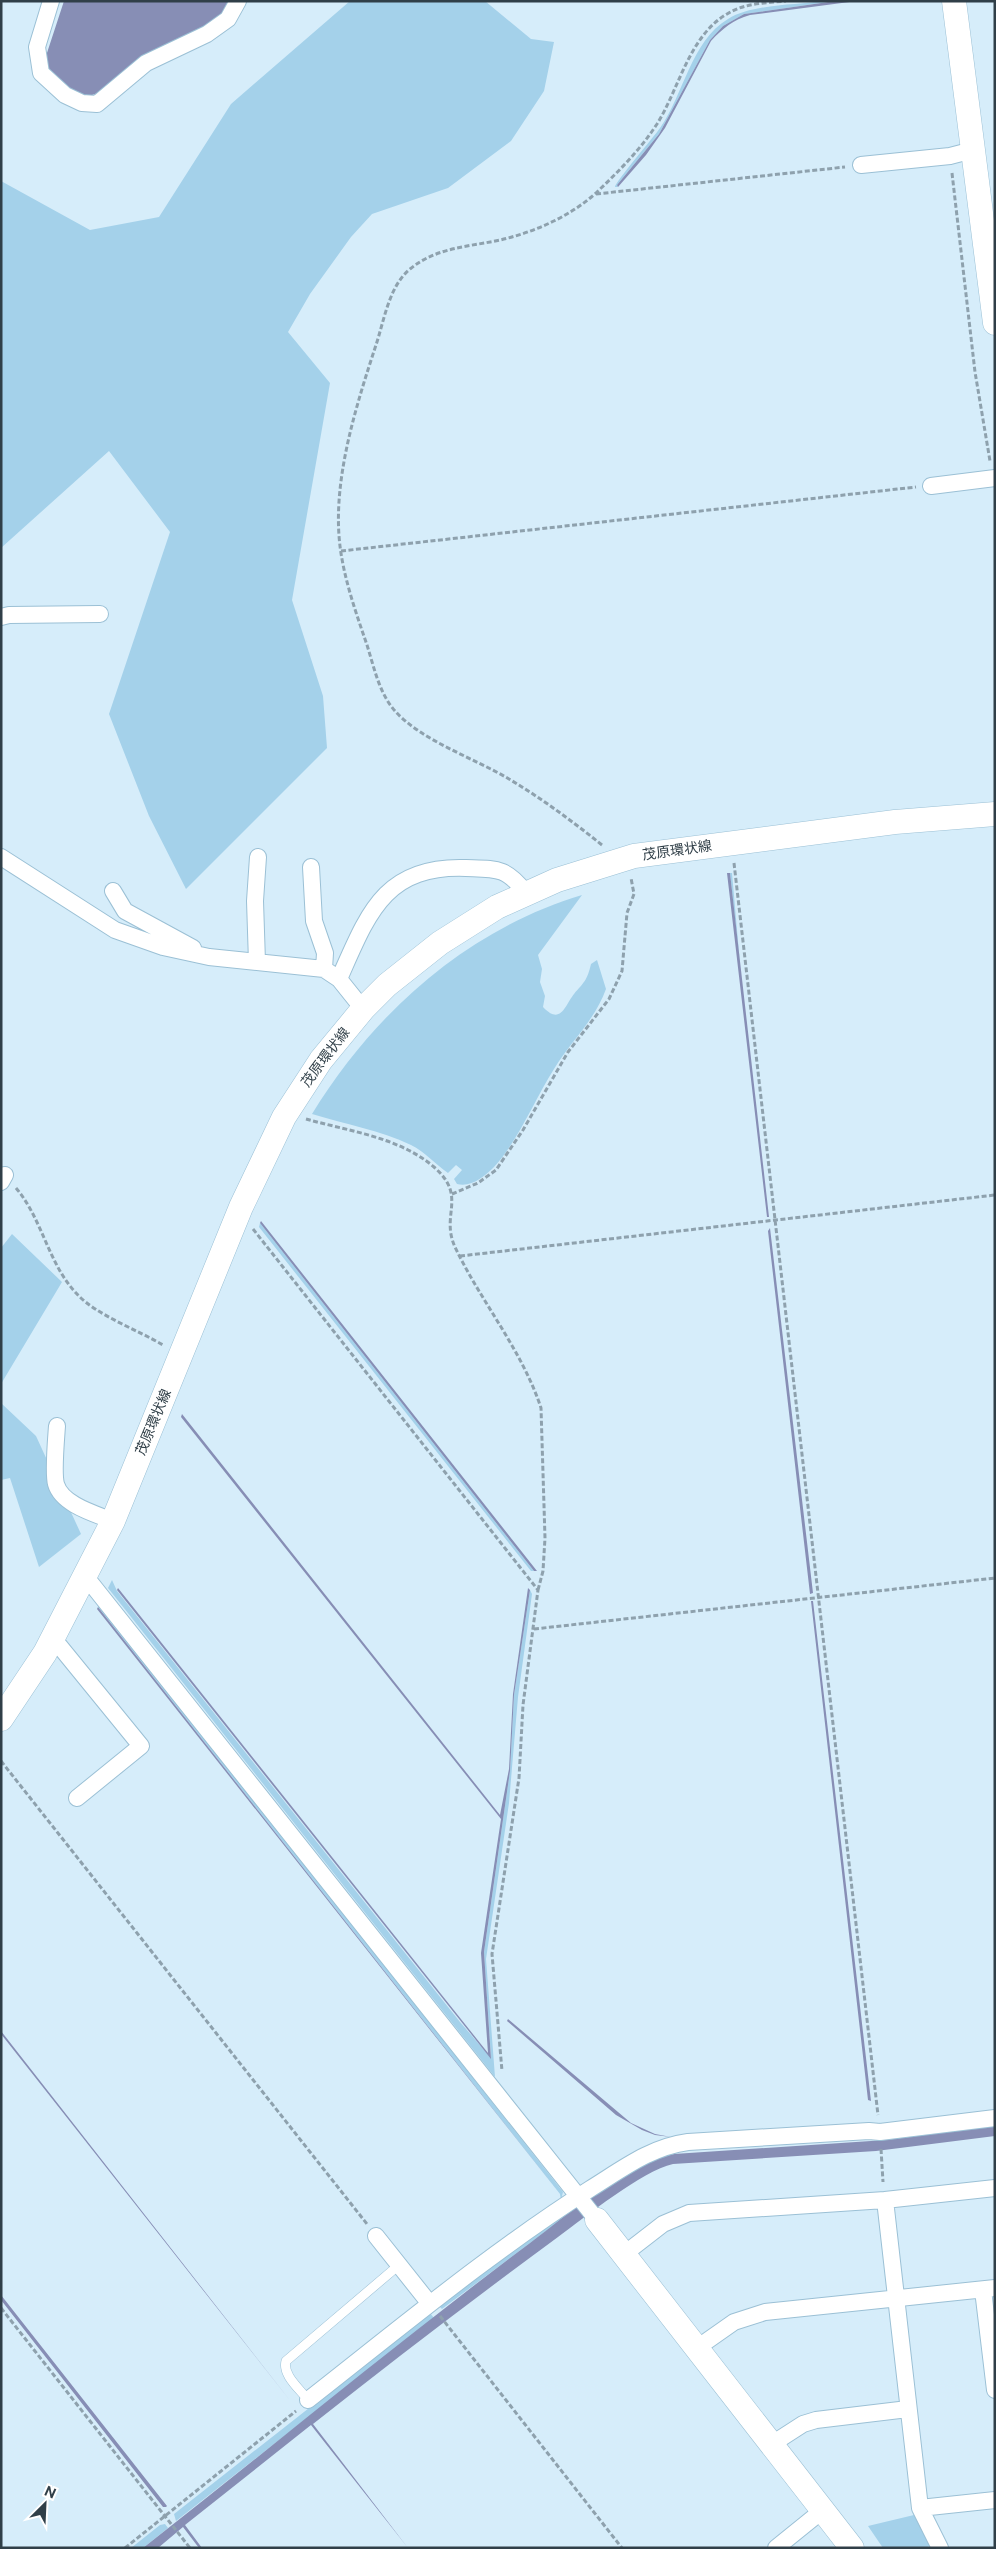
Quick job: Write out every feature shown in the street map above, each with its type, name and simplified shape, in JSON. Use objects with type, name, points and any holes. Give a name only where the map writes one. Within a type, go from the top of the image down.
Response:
[{"type":"main road","points":[[954,1],[962,153],[986,194],[995,323]]},
{"type":"main road","name":"茂原環状線","points":[[1,1719],[53,1638],[113,1522],[241,1207],[286,1114],[321,1060],[363,1009],[387,985],[440,943],[497,907],[526,893],[624,859],[731,842],[895,822],[995,814]]},
{"type":"main road","points":[[596,2220],[852,2548]]},
{"type":"street","points":[[51,1],[37,47],[41,73],[65,95],[82,103],[97,104],[146,63],[207,34],[228,19],[238,1]]},
{"type":"street","points":[[861,165],[962,153]]},
{"type":"street","points":[[931,486],[994,478]]},
{"type":"street","points":[[1,617],[17,615],[100,614]]},
{"type":"street","points":[[1,857],[115,930],[163,947],[209,957],[324,969],[339,979],[363,1009]]},
{"type":"street","points":[[256,962],[255,901],[258,857]]},
{"type":"street","points":[[311,867],[314,921],[325,953],[324,969]]},
{"type":"street","points":[[339,979],[361,928],[373,908],[395,885],[413,875],[446,868],[498,869],[515,878],[526,893]]},
{"type":"street","points":[[113,891],[125,911],[209,957]]},
{"type":"street","points":[[56,1426],[56,1484],[64,1496],[71,1501],[113,1522]]},
{"type":"street","points":[[86,1577],[502,2099],[596,2220]]},
{"type":"street","points":[[53,1638],[141,1746],[77,1798]]},
{"type":"street","points":[[308,2400],[430,2304],[565,2204],[638,2159],[670,2144],[869,2130],[880,2132],[995,2118]]},
{"type":"street","points":[[623,2254],[663,2224],[689,2213],[885,2200],[995,2188]]},
{"type":"street","points":[[885,2200],[920,2508],[940,2548]]},
{"type":"street","points":[[376,2236],[430,2304]]},
{"type":"street","points":[[697,2348],[734,2322],[750,2315],[989,2289],[995,2390]]},
{"type":"street","points":[[772,2444],[803,2424],[816,2420],[908,2409]]},
{"type":"street","points":[[920,2508],[995,2500]]},
{"type":"street","points":[[776,2548],[823,2510]]},
{"type":"lane","points":[[308,2400],[287,2375],[286,2361],[399,2265]]},
{"type":"path","points":[[452,1194],[478,1184],[496,1170],[568,1052],[609,999],[622,971],[625,922],[634,894],[624,859],[509,779],[430,737],[397,714],[381,690],[356,614],[340,551],[338,513],[346,457],[373,354],[399,281],[407,271],[428,256],[450,248],[503,239],[560,219],[595,194],[632,158],[657,124],[698,43],[716,22],[734,10],[750,5],[786,1]]},
{"type":"path","points":[[962,153],[975,372],[994,478]]},
{"type":"path","points":[[595,194],[861,165]]},
{"type":"path","points":[[340,551],[931,486]]},
{"type":"path","points":[[731,842],[740,900],[774,1221],[880,2132],[885,2200]]},
{"type":"path","points":[[286,1114],[388,1141],[411,1151],[446,1179],[452,1194],[451,1224],[454,1245],[514,1349],[535,1390],[541,1408],[545,1538],[543,1572],[538,1590],[523,1705],[519,1778],[492,1954],[502,2070],[502,2099]]},
{"type":"path","points":[[3,1179],[35,1215],[58,1268],[77,1295],[102,1313],[138,1330],[180,1356]]},
{"type":"path","points":[[460,1256],[995,1195]]},
{"type":"path","points":[[241,1207],[252,1228],[538,1590]]},
{"type":"path","points":[[534,1629],[995,1578]]},
{"type":"path","points":[[1,1761],[376,2236]]},
{"type":"path","points":[[430,2304],[622,2548]]},
{"type":"path","points":[[1,2308],[190,2548]]},
{"type":"path","points":[[125,2548],[294,2414],[308,2400]]},
{"type":"shaded area","points":[[64,1],[238,1],[228,19],[107,90],[86,97],[75,95],[47,70],[45,59]]},
{"type":"shaded area","points":[[350,1],[485,1],[531,39],[554,42],[544,91],[511,141],[448,188],[372,214],[351,237],[310,294],[288,332],[330,383],[292,600],[323,696],[327,748],[186,889],[149,816],[109,714],[170,532],[109,451],[1,548],[1,181],[90,230],[159,217],[231,104]]},
{"type":"shaded area","points":[[835,1],[744,14],[723,26],[710,40],[659,134],[617,185],[618,187],[615,187],[660,128],[676,100],[697,54],[715,29],[728,19],[749,10]]},
{"type":"shaded area","points":[[835,1],[857,1],[750,15],[738,19],[724,28],[711,41],[665,128],[646,155],[618,187],[617,185],[659,134],[710,40],[723,26],[744,14]]},
{"type":"shaded area","points":[[727,873],[730,873],[769,1217],[767,1217]]},
{"type":"shaded area","points":[[730,873],[732,873],[740,964]]},
{"type":"shaded area","points":[[582,895],[538,955],[542,969],[540,982],[545,996],[543,1007],[554,1015],[562,1012],[585,981],[591,964],[597,960],[606,989],[596,1011],[554,1069],[511,1145],[503,1157],[486,1174],[472,1183],[457,1184],[454,1179],[462,1170],[456,1165],[448,1173],[411,1145],[374,1131],[312,1114],[364,1042],[394,1010],[427,980],[462,953],[500,930],[540,910]]},
{"type":"shaded area","points":[[261,1221],[537,1571],[534,1571],[260,1223]]},
{"type":"shaded area","points":[[260,1223],[534,1571],[531,1571],[259,1227]]},
{"type":"shaded area","points":[[770,1228],[813,1593],[810,1594],[768,1231]]},
{"type":"shaded area","points":[[12,1234],[62,1282],[1,1384],[1,1248]]},
{"type":"shaded area","points":[[1,1403],[36,1436],[81,1534],[39,1567],[10,1478],[1,1480]]},
{"type":"shaded area","points":[[182,1414],[500,1815],[509,1769],[513,1694],[528,1588],[530,1590],[514,1695],[510,1771],[484,1952],[491,2059],[117,1590],[118,1588],[488,2053],[481,1953],[501,1819],[181,1417]]},
{"type":"shaded area","points":[[112,1580],[117,1591],[460,2022],[491,2058],[484,1952],[510,1771],[514,1695],[530,1590],[532,1594],[518,1697],[509,1803],[486,1959],[495,2077],[108,1588]]},
{"type":"shaded area","points":[[811,1601],[813,1601],[871,2101],[868,2100]]},
{"type":"shaded area","points":[[100,1604],[563,2192],[561,2200],[560,2194],[98,1607]]},
{"type":"shaded area","points":[[98,1607],[560,2194],[97,1609]]},
{"type":"shaded area","points":[[508,2019],[631,2123],[655,2134],[671,2137],[655,2135],[642,2130],[616,2115],[507,2021]]},
{"type":"shaded area","points":[[1,2031],[292,2403],[1,2034]]},
{"type":"shaded area","points":[[995,2126],[995,2136],[876,2151],[673,2164],[660,2168],[630,2185],[598,2207],[435,2329],[313,2424],[408,2548],[311,2425],[185,2525],[202,2548],[199,2548],[183,2527],[158,2548],[143,2548],[481,2280],[580,2204],[637,2167],[674,2154],[886,2140]]},
{"type":"shaded area","points":[[570,2209],[574,2210],[442,2309],[439,2306]]},
{"type":"shaded area","points":[[1,2295],[166,2507],[163,2507],[1,2300]]},
{"type":"shaded area","points":[[430,2313],[434,2318],[176,2521],[174,2514]]},
{"type":"shaded area","points":[[914,2515],[930,2546],[926,2548],[883,2548],[868,2526]]},
{"type":"shaded area","points":[[165,2524],[168,2528],[143,2548],[131,2548],[160,2525]]}]
